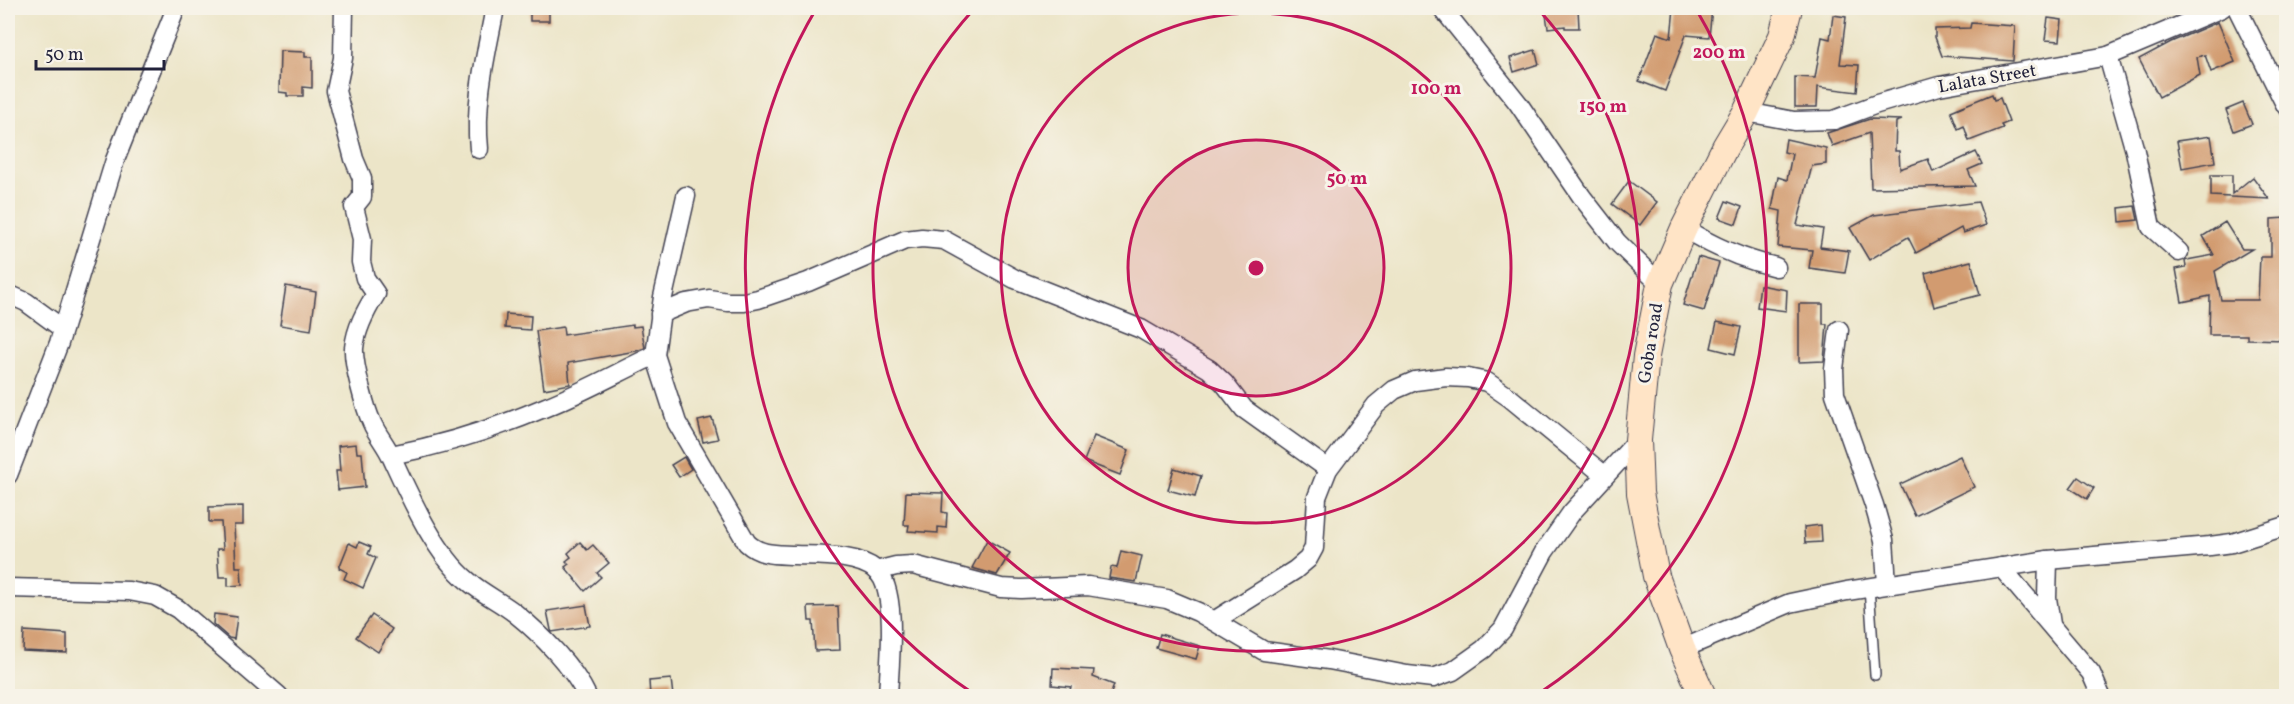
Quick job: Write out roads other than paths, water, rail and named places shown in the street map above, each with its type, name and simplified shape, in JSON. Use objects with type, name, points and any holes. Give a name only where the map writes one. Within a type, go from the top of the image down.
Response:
[{"type":"street","points":[[8,475],[15,451],[28,426],[63,329],[115,160],[176,8]]},
{"type":"street","points":[[344,8],[344,58],[336,91],[354,159],[362,178],[362,198],[354,207],[362,239],[361,262],[365,278],[376,294],[362,316],[354,349],[371,422],[391,455],[406,491],[446,558],[467,581],[518,615],[557,654],[587,696]]},
{"type":"street","points":[[479,149],[478,95],[495,8]]},
{"type":"street","points":[[1442,8],[1518,103],[1582,197],[1617,242],[1660,284]]},
{"type":"street","name":"Goba road","points":[[1703,696],[1682,649],[1656,576],[1640,494],[1638,440],[1646,356],[1660,284],[1684,228],[1725,147],[1746,112],[1782,36],[1789,8]]},
{"type":"street","name":"Lalata Street","points":[[1746,112],[1794,121],[1833,120],[1877,104],[1940,86],[2108,56],[2222,8]]},
{"type":"street","points":[[2237,8],[2286,106]]},
{"type":"street","points":[[2108,56],[2135,151],[2151,227],[2179,252]]},
{"type":"street","points":[[686,196],[660,314],[655,355],[677,423],[747,543],[755,550],[766,554],[855,560],[876,571],[887,588],[890,617],[888,696]]},
{"type":"street","points":[[1684,228],[1729,253],[1748,261],[1776,267]]},
{"type":"street","points":[[660,314],[686,303],[709,299],[728,302],[758,299],[808,282],[905,240],[922,238],[944,240],[1015,279],[1141,329],[1209,369],[1224,383],[1244,409],[1328,469]]},
{"type":"street","points":[[8,294],[26,302],[63,329]]},
{"type":"street","points":[[1839,330],[1833,369],[1836,394],[1884,540],[1887,584]]},
{"type":"street","points":[[391,455],[418,450],[547,407],[655,355]]},
{"type":"street","points":[[1214,621],[1295,570],[1308,559],[1314,548],[1317,497],[1328,469],[1376,405],[1394,390],[1415,381],[1446,376],[1486,382],[1510,398],[1604,475]]},
{"type":"street","points":[[876,571],[913,565],[1001,588],[1088,586],[1167,599],[1214,621],[1264,651],[1433,678],[1453,671],[1484,649],[1503,629],[1545,552],[1572,512],[1638,440]]},
{"type":"street","points":[[1682,649],[1790,603],[1869,587],[2048,560],[2232,543],[2286,526]]},
{"type":"street","points":[[2048,560],[2047,598],[2051,625]]},
{"type":"street","points":[[2001,567],[2091,673],[2101,696]]},
{"type":"street","points":[[8,588],[129,591],[155,596],[178,609],[279,696]]},
{"type":"lane","points":[[1869,587],[1875,675]]}]
